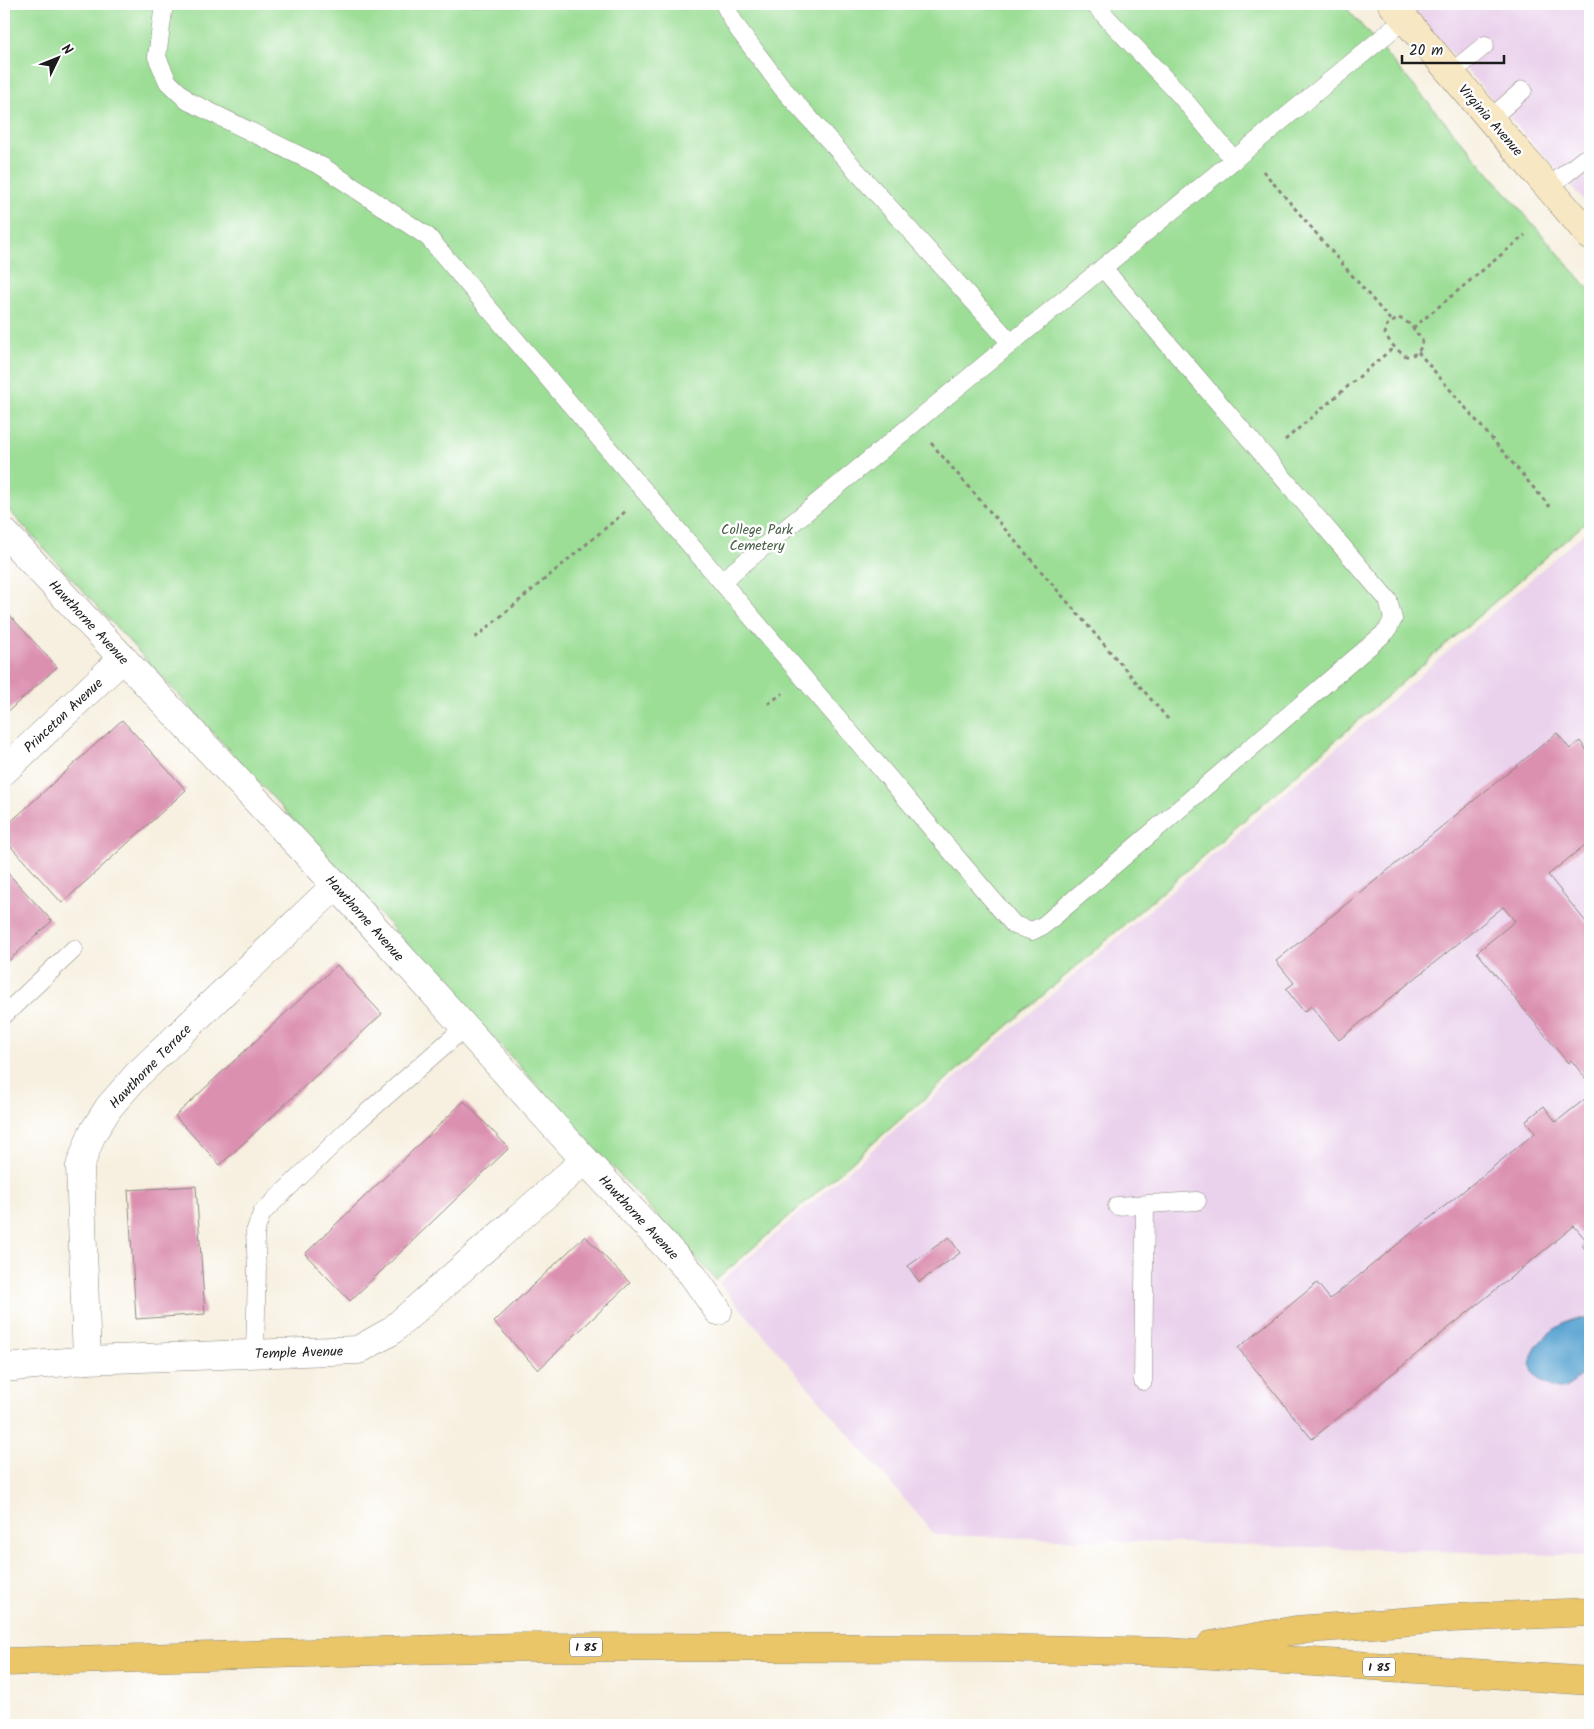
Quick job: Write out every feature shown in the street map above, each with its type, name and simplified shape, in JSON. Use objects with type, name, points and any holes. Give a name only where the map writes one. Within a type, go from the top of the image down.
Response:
[{"type":"highway","points":[[1168,1652],[1296,1630],[1452,1618],[1590,1612]]},
{"type":"highway","name":"I 85","points":[[4,1662],[516,1646],[986,1648],[1168,1652],[1590,1681]]},
{"type":"main road","name":"Virginia Avenue","points":[[1399,12],[1590,236]]},
{"type":"street","name":"Hawthorne Avenue","points":[[4,532],[336,885],[692,1274],[718,1311]]},
{"type":"street","name":"Princeton Avenue","points":[[4,771],[123,658]]},
{"type":"street","name":"Hawthorne Terrace","points":[[87,1360],[80,1166],[92,1134],[109,1107],[137,1075],[336,885]]},
{"type":"street","name":"Temple Avenue","points":[[4,1368],[87,1360],[358,1350],[390,1332],[586,1160]]},
{"type":"lane","points":[[164,4],[157,57],[168,82],[188,100],[324,167],[428,237],[1014,925],[1032,931],[1044,925],[1387,631],[1393,619],[1388,600],[1103,268]]},
{"type":"lane","points":[[724,4],[736,26],[784,90],[1012,343]]},
{"type":"lane","points":[[1094,4],[1239,156]]},
{"type":"lane","points":[[722,581],[1239,156],[1399,12]]},
{"type":"lane","points":[[1452,73],[1485,45]]},
{"type":"lane","points":[[1490,119],[1523,90]]},
{"type":"lane","points":[[1549,187],[1584,159]]},
{"type":"lane","points":[[4,1015],[74,949]]},
{"type":"lane","points":[[255,1354],[257,1269],[255,1232],[262,1213],[353,1125],[465,1028]]},
{"type":"lane","points":[[1118,1206],[1197,1201]]},
{"type":"lane","points":[[1143,1381],[1145,1205]]},
{"type":"path","points":[[1239,156],[1391,321]]},
{"type":"path","points":[[1414,328],[1525,235]]},
{"type":"path","points":[[1399,318],[1414,328],[1422,340],[1422,345],[1418,352],[1406,356],[1394,348],[1385,334],[1387,325],[1391,321],[1399,318]]},
{"type":"path","points":[[1266,457],[1394,348]]},
{"type":"path","points":[[1418,352],[1550,507]]},
{"type":"path","points":[[914,424],[1168,719]]},
{"type":"path","points":[[475,638],[646,493]]},
{"type":"path","points":[[768,704],[780,695]]},
{"type":"shaded area","points":[[1407,4],[1590,4],[1590,207]]},
{"type":"shaded area","points":[[1590,528],[1590,1556],[935,1535],[719,1283]]},
{"type":"green space","name":"College Park Cemetery","points":[[4,4],[1343,4],[1590,290],[1590,519],[716,1280],[4,505]]},
{"type":"water","points":[[1576,1319],[1590,1319],[1590,1373],[1564,1388],[1548,1386],[1534,1373],[1531,1363],[1533,1353],[1547,1335],[1567,1322]]},
{"type":"building","points":[[4,609],[57,667],[4,715]]},
{"type":"building","points":[[122,720],[186,790],[62,903],[4,839],[4,828]]},
{"type":"building","points":[[1557,733],[1570,749],[1580,741],[1590,755],[1590,841],[1548,875],[1590,927],[1590,1084],[1571,1060],[1568,1063],[1477,952],[1515,921],[1503,907],[1339,1040],[1311,1006],[1304,1012],[1286,989],[1294,983],[1276,961]]},
{"type":"building","points":[[4,869],[52,921],[4,965]]},
{"type":"building","points":[[337,965],[382,1014],[220,1165],[175,1116]]},
{"type":"building","points":[[1590,1095],[1590,1256],[1582,1245],[1587,1241],[1574,1226],[1312,1439],[1238,1348],[1317,1283],[1330,1299],[1535,1133],[1526,1121],[1544,1106],[1556,1122]]},
{"type":"building","points":[[464,1101],[509,1148],[350,1301],[305,1254]]},
{"type":"building","points":[[196,1186],[205,1314],[136,1319],[128,1190]]},
{"type":"building","points":[[585,1236],[630,1283],[538,1370],[494,1322]]},
{"type":"building","points":[[949,1237],[960,1253],[919,1282],[908,1266]]}]
